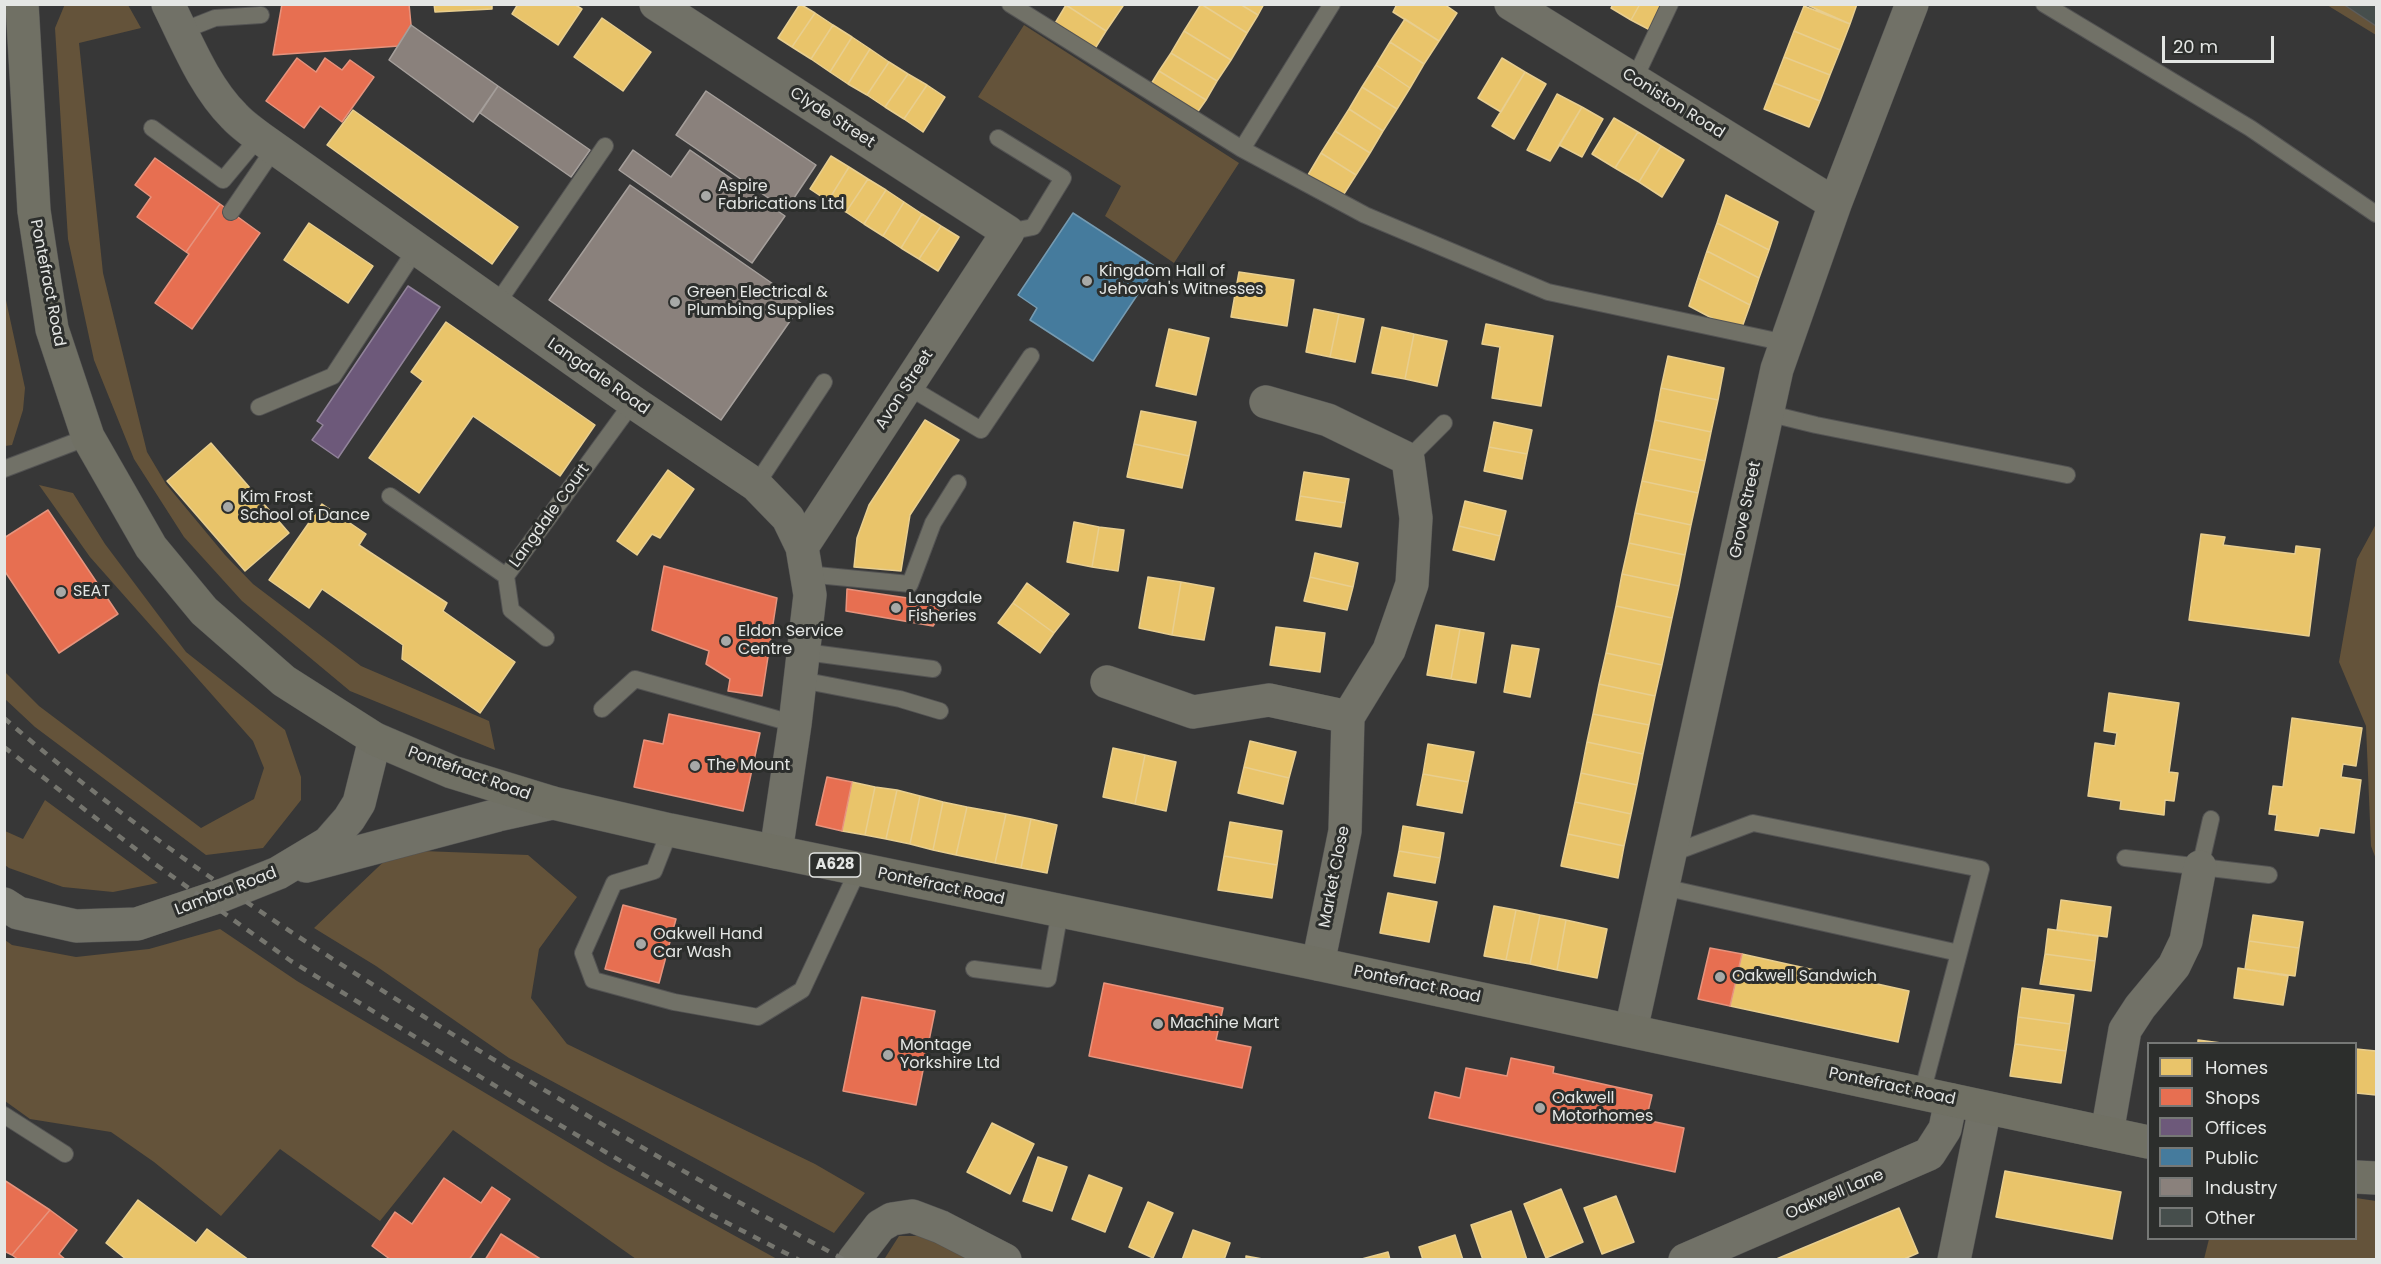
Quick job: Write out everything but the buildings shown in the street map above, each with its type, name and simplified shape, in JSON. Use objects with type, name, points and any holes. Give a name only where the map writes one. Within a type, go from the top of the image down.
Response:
[{"type":"highway","name":"Pontefract Road","points":[[22,4],[21,88],[34,211],[52,329],[88,437],[151,547],[204,611],[284,681],[375,739],[452,772],[553,803],[670,830],[1631,1030],[2147,1142]]},
{"type":"highway","points":[[2357,1177],[2376,1178]]},
{"type":"street","name":"Clyde Street","points":[[656,4],[1008,232]]},
{"type":"street","name":"Coniston Road","points":[[1511,4],[1835,204]]},
{"type":"street","name":"Grove Street","points":[[1631,1030],[1777,369],[1835,204],[1912,4]]},
{"type":"street","name":"Langdale Road","points":[[175,18],[216,94],[233,116],[266,143],[633,402],[756,485],[788,518],[804,560],[810,595],[803,666],[776,852]]},
{"type":"street","name":"Avon Street","points":[[804,560],[907,386],[1008,232]]},
{"type":"street","points":[[1266,402],[1328,420],[1408,459]]},
{"type":"street","name":"Market Close","points":[[1318,964],[1345,831],[1348,717],[1389,650],[1412,584],[1416,518],[1408,459]]},
{"type":"street","points":[[1107,682],[1193,712],[1269,700],[1348,717]]},
{"type":"street","name":"Lambra Road","points":[[4,904],[18,913],[76,926],[137,924],[223,895],[278,873],[328,843],[349,819],[359,803],[375,739]]},
{"type":"street","points":[[278,873],[498,815],[553,803]]},
{"type":"street","points":[[2107,1134],[2125,1030],[2140,1007],[2174,966],[2186,941],[2200,867]]},
{"type":"street","name":"Oakwell Lane","points":[[1685,1260],[1929,1154],[1945,1129],[1936,1097]]},
{"type":"street","points":[[1954,1260],[1985,1108]]},
{"type":"street","points":[[859,1252],[880,1227],[892,1219],[912,1216],[941,1227],[1005,1260]]},
{"type":"lane","points":[[1010,4],[1242,149],[1365,215],[1548,292],[1786,343]]},
{"type":"lane","points":[[1242,149],[1332,4]]},
{"type":"lane","points":[[1634,80],[1670,4]]},
{"type":"lane","points":[[2044,4],[2250,128],[2376,214]]},
{"type":"lane","points":[[175,18],[261,15]]},
{"type":"lane","points":[[152,128],[223,180],[266,143]]},
{"type":"lane","points":[[998,138],[1064,178],[1033,227],[1008,232]]},
{"type":"lane","points":[[231,212],[266,143]]},
{"type":"lane","points":[[496,305],[605,146]]},
{"type":"lane","points":[[259,407],[333,376],[416,249]]},
{"type":"lane","points":[[907,386],[981,430],[1030,356]]},
{"type":"lane","points":[[756,485],[824,382]]},
{"type":"lane","name":"Langdale Court","points":[[390,496],[506,576],[633,402]]},
{"type":"lane","points":[[1767,413],[1816,425],[2067,475]]},
{"type":"lane","points":[[1408,459],[1444,423]]},
{"type":"lane","points":[[4,469],[88,437]]},
{"type":"lane","points":[[804,560],[910,584],[933,523],[958,483]]},
{"type":"lane","points":[[506,576],[511,610],[546,638]]},
{"type":"lane","points":[[803,666],[933,669]]},
{"type":"lane","points":[[803,666],[940,711]]},
{"type":"lane","points":[[602,709],[635,679],[795,724]]},
{"type":"lane","points":[[2200,867],[2211,819]]},
{"type":"lane","points":[[1670,854],[1753,823],[1981,869],[1959,952],[1936,1097]]},
{"type":"lane","points":[[670,830],[654,871],[614,883],[583,952],[593,980],[674,1002],[758,1017],[802,990],[858,870]]},
{"type":"lane","points":[[2125,858],[2270,875]]},
{"type":"lane","points":[[1663,887],[1959,952]]},
{"type":"lane","points":[[974,969],[1048,979],[1060,911]]},
{"type":"lane","points":[[4,1115],[65,1154]]},
{"type":"shaded area","points":[[65,4],[128,5],[141,28],[79,43],[103,273],[147,452],[166,484],[225,555],[253,584],[361,666],[489,721],[495,750],[350,691],[242,601],[184,537],[134,459],[94,360],[68,239],[55,28]]},
{"type":"shaded area","points":[[2327,5],[2376,5],[2376,35]]},
{"type":"shaded area","points":[[1024,25],[1239,163],[1174,263],[1105,216],[1121,186],[978,97]]},
{"type":"shaded area","points":[[4,291],[25,388],[23,410],[12,445],[5,446]]},
{"type":"shaded area","points":[[39,485],[73,493],[105,544],[186,652],[285,730],[301,777],[301,800],[263,848],[206,855],[35,727],[5,699],[5,672],[39,706],[201,828],[254,799],[264,768],[253,741],[90,557]]},
{"type":"shaded area","points":[[2376,524],[2376,859],[2371,846],[2366,726],[2339,662],[2357,559]]},
{"type":"shaded area","points":[[45,800],[158,883],[113,892],[63,887],[9,868],[5,865],[5,831],[23,839]]},
{"type":"shaded area","points":[[396,850],[528,855],[577,897],[539,949],[531,998],[567,1044],[815,1164],[865,1193],[834,1233],[509,1058],[376,966],[314,928]]},
{"type":"shaded area","points":[[220,929],[297,981],[608,1166],[777,1259],[636,1259],[453,1130],[380,1221],[280,1149],[221,1216],[154,1162],[111,1132],[30,1119],[5,1101],[5,940],[12,945],[76,957],[149,949]]},
{"type":"shaded area","points":[[2357,1198],[2376,1201],[2376,1259],[2204,1259],[2209,1240],[2357,1240]]},
{"type":"shaded area","points":[[899,1236],[928,1236],[973,1259],[885,1258]]},
{"type":"railway","points":[[4,718],[155,838],[314,947],[579,1111],[845,1260]]},
{"type":"railway","points":[[4,747],[155,864],[291,961],[712,1215],[799,1260]]},
{"type":"place","name":"Aspire Fabrications Ltd","points":[[706,196]]},
{"type":"place","name":"Kingdom Hall of Jehovah's Witnesses","points":[[1087,281]]},
{"type":"place","name":"Green Electrical & Plumbing Supplies","points":[[675,302]]},
{"type":"place","name":"Kim Frost School of Dance","points":[[228,507]]},
{"type":"place","name":"SEAT","points":[[61,592]]},
{"type":"place","name":"Langdale Fisheries","points":[[896,608]]},
{"type":"place","name":"Eldon Service Centre","points":[[726,641]]},
{"type":"place","name":"The Mount","points":[[695,766]]},
{"type":"place","name":"Oakwell Hand Car Wash","points":[[641,944]]},
{"type":"place","name":"Oakwell Sandwich","points":[[1720,977]]},
{"type":"place","name":"Machine Mart","points":[[1158,1024]]},
{"type":"place","name":"Montage Yorkshire Ltd","points":[[888,1055]]},
{"type":"place","name":"Oakwell Motorhomes","points":[[1540,1108]]}]
